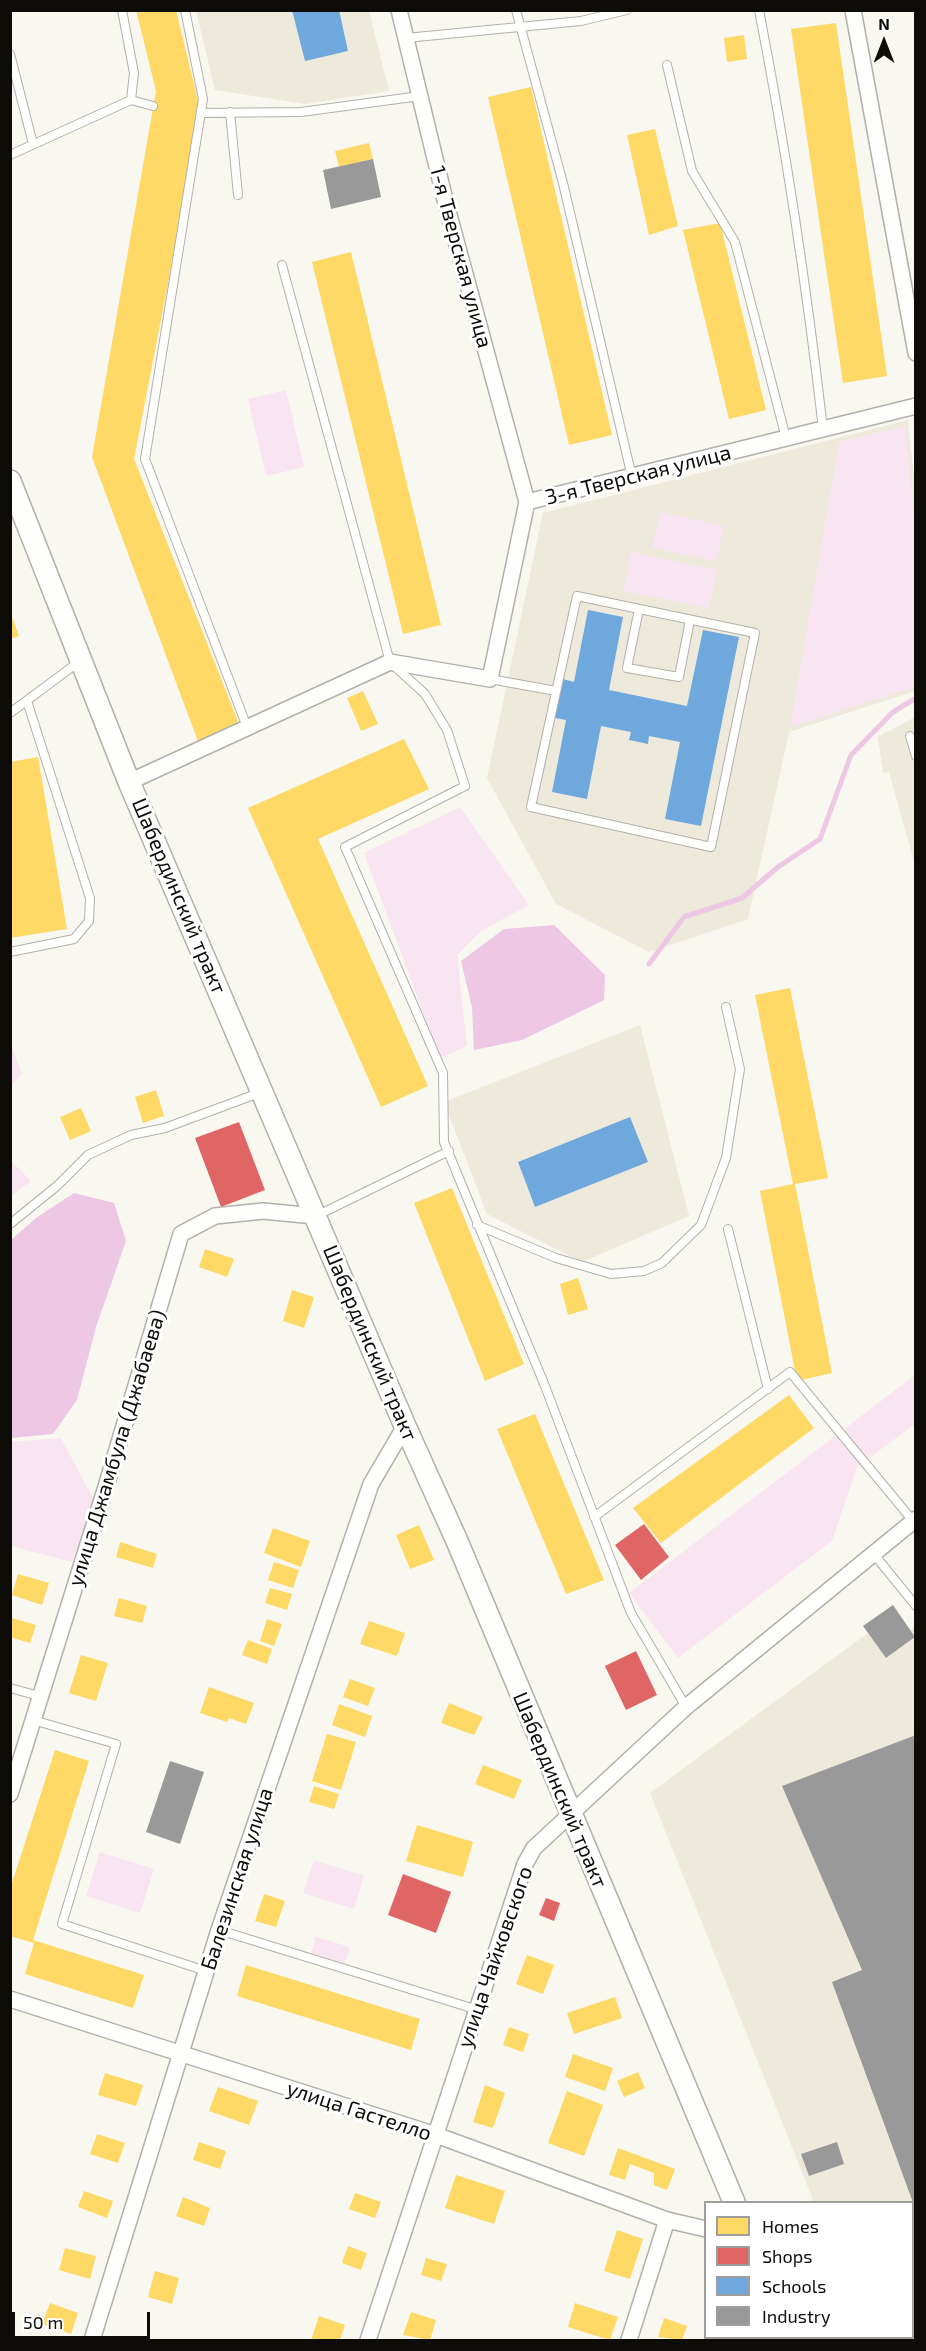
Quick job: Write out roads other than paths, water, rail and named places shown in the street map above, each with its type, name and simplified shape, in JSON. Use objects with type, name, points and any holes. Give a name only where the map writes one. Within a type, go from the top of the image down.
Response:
[{"type":"main road","name":"Шабердинский тракт","points":[[10,481],[129,782],[405,1426],[457,1541],[570,1816],[734,2201]]},
{"type":"street","name":"1-я Тверская улица","points":[[399,10],[446,204],[527,502]]},
{"type":"street","points":[[853,10],[915,353]]},
{"type":"street","name":"3-я Тверская улица","points":[[490,679],[527,502],[787,440],[915,406]]},
{"type":"street","points":[[129,782],[390,662],[490,679]]},
{"type":"street","name":"улица Джамбула (Джабаева)","points":[[10,1794],[105,1490],[181,1234],[215,1216],[262,1211],[315,1216]]},
{"type":"street","name":"Балезинская улица","points":[[92,2340],[219,1930],[370,1484],[405,1426]]},
{"type":"street","name":"улица Чайковского","points":[[368,2340],[525,1864],[534,1848],[686,1707],[914,1520]]},
{"type":"street","name":"улица Гастелло","points":[[10,2000],[436,2135],[668,2220],[704,2229]]},
{"type":"street","points":[[629,2340],[668,2220]]},
{"type":"lane","points":[[122,10],[134,73],[131,100]]},
{"type":"lane","points":[[184,10],[203,99],[145,459],[246,727]]},
{"type":"lane","points":[[516,10],[563,183],[632,477]]},
{"type":"lane","points":[[406,38],[581,21],[627,10]]},
{"type":"lane","points":[[759,10],[777,102],[805,286],[823,431]]},
{"type":"lane","points":[[10,54],[33,144]]},
{"type":"lane","points":[[668,65],[693,171],[735,242],[787,440]]},
{"type":"lane","points":[[201,112],[301,112],[420,96]]},
{"type":"lane","points":[[10,155],[131,100],[153,106]]},
{"type":"lane","points":[[230,112],[238,195]]},
{"type":"lane","points":[[282,265],[390,662],[425,694],[447,730],[465,786],[345,848],[443,1073],[444,1142],[477,1226],[545,1386],[631,1613],[686,1707]]},
{"type":"lane","points":[[578,596],[639,609],[755,633],[711,847],[531,807],[578,596]]},
{"type":"lane","points":[[639,609],[627,668],[680,677],[690,620]]},
{"type":"lane","points":[[10,714],[82,661]]},
{"type":"lane","points":[[490,679],[556,691]]},
{"type":"lane","points":[[10,952],[74,939],[89,921],[90,898],[27,701]]},
{"type":"lane","points":[[910,736],[915,756]]},
{"type":"lane","points":[[477,1226],[556,1258],[611,1274],[644,1271],[662,1263],[701,1224],[726,1158],[740,1070],[726,1007]]},
{"type":"lane","points":[[10,1224],[57,1186],[88,1155],[132,1135],[165,1128],[263,1092]]},
{"type":"lane","points":[[315,1216],[448,1151]]},
{"type":"lane","points":[[728,1229],[768,1389]]},
{"type":"lane","points":[[594,1517],[790,1372],[914,1520]]},
{"type":"lane","points":[[873,1553],[915,1606]]},
{"type":"lane","points":[[10,1688],[39,1696]]},
{"type":"lane","points":[[32,1720],[116,1744],[62,1924],[206,1971]]},
{"type":"lane","points":[[219,1930],[478,2010]]},
{"type":"waterway","points":[[649,964],[684,917],[742,898],[778,867],[820,839],[851,755],[893,712],[916,698]]}]
